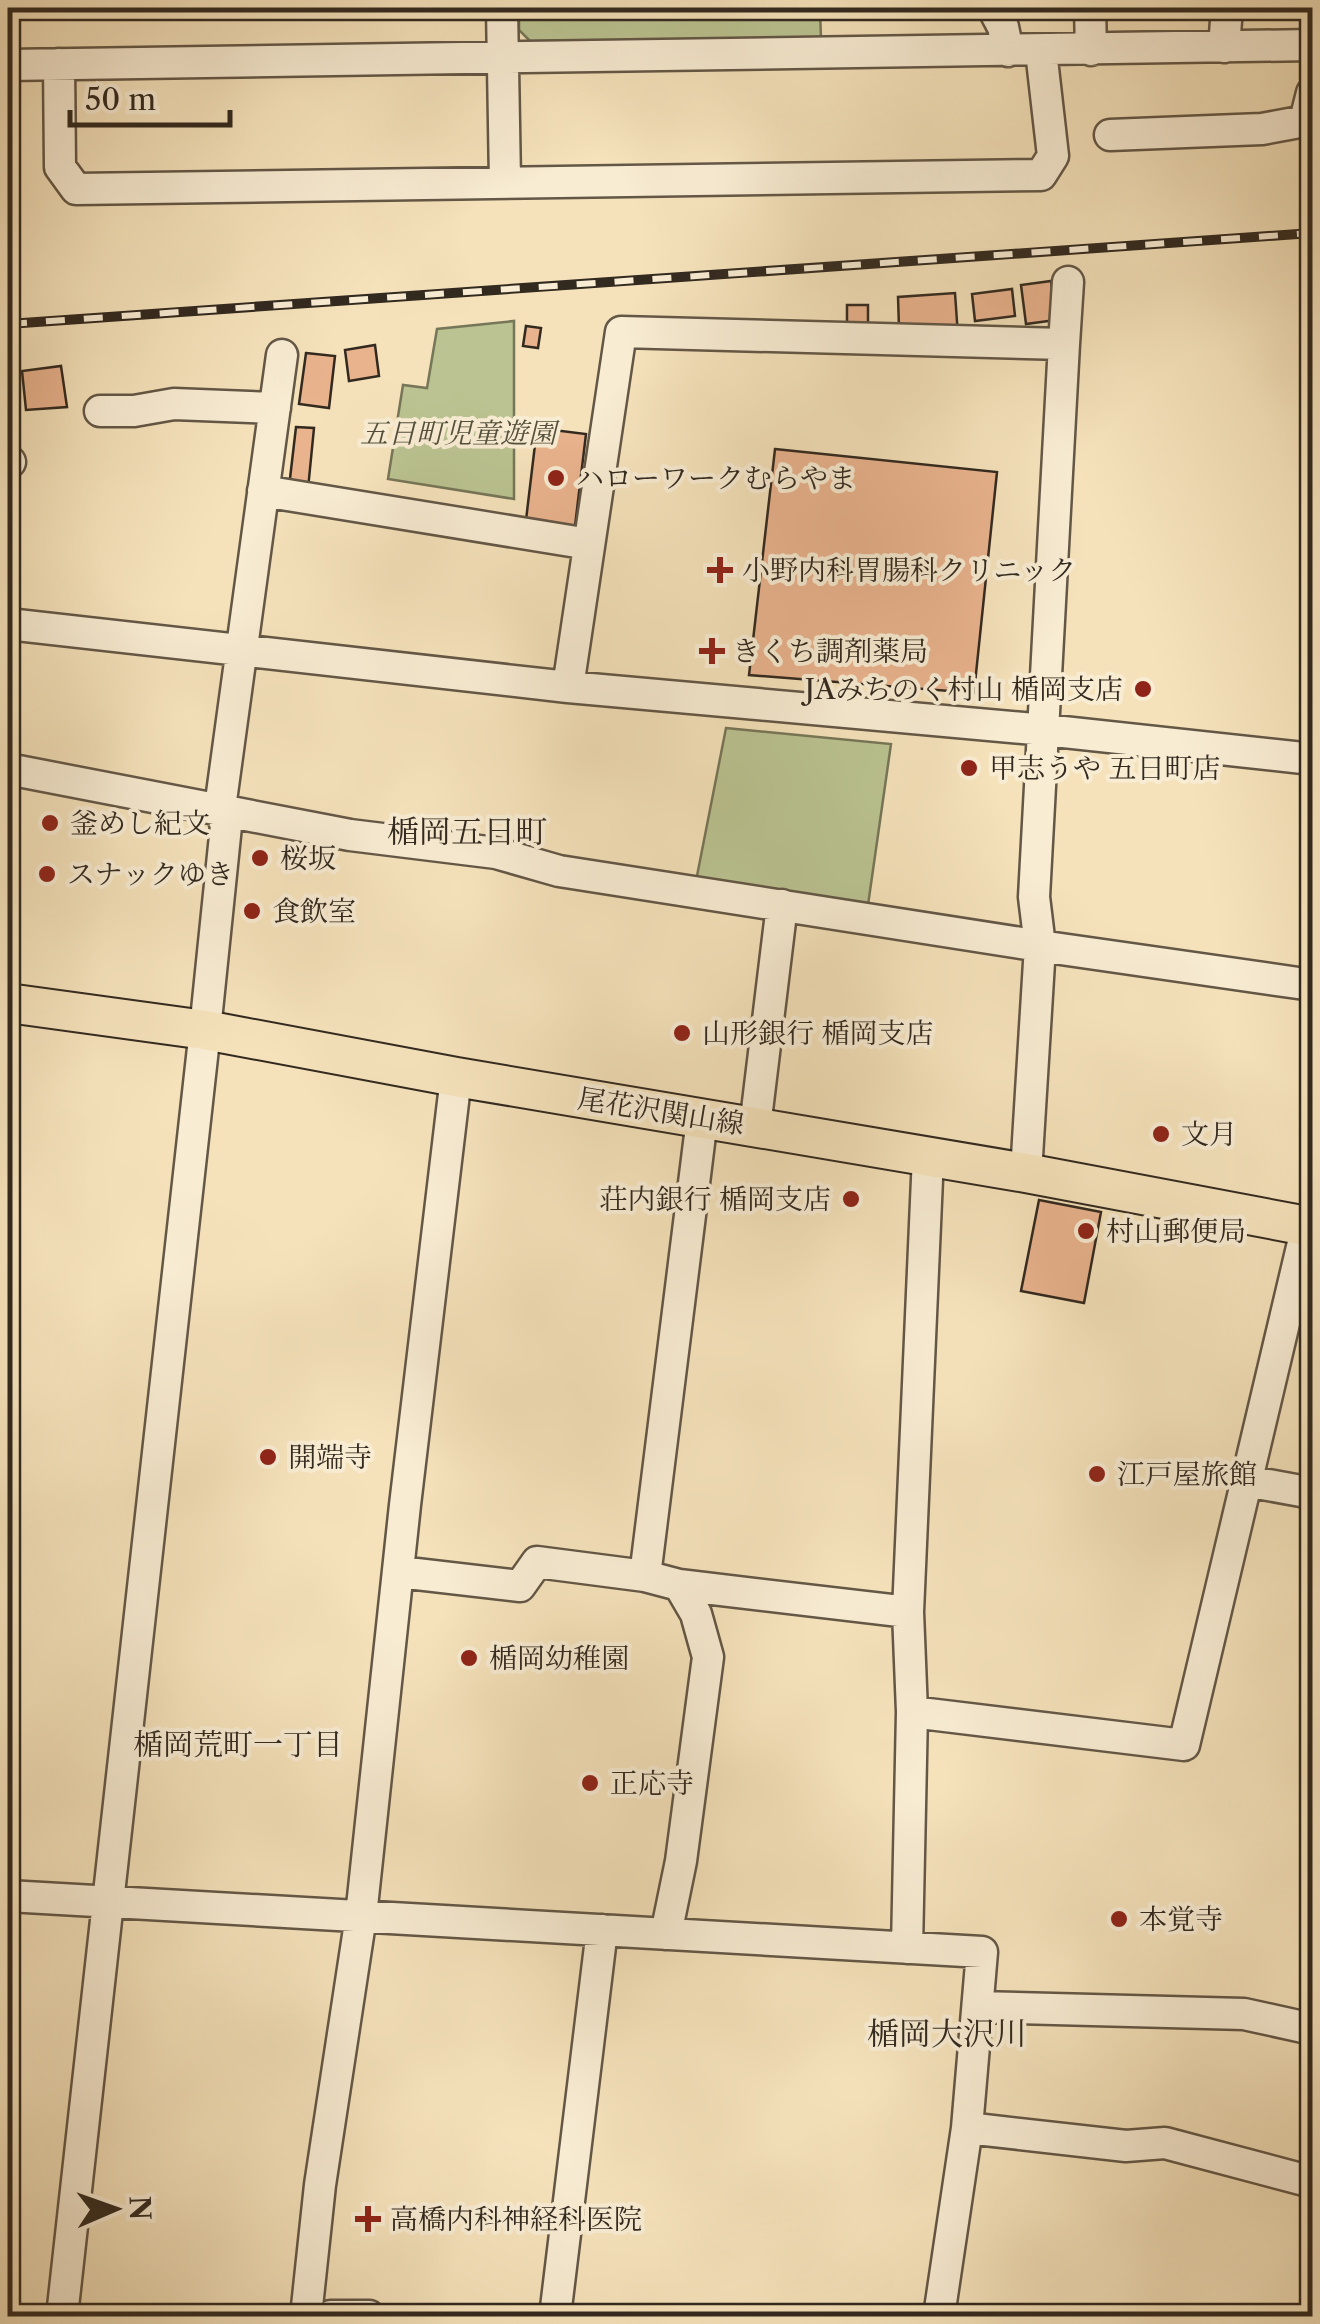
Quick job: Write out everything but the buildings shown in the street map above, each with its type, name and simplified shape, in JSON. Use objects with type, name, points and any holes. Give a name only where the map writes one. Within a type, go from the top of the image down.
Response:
[{"type":"main road","name":"尾花沢関山線","points":[[8,1003],[204,1030],[1310,1226]]},
{"type":"street","points":[[502,8],[505,182]]},
{"type":"street","points":[[994,8],[1008,51]]},
{"type":"street","points":[[1090,8],[1091,50]]},
{"type":"street","points":[[1224,47],[1227,8]]},
{"type":"street","points":[[8,65],[1312,45]]},
{"type":"street","points":[[59,64],[60,166],[76,189],[1041,175],[1054,156],[1040,51]]},
{"type":"street","points":[[1110,135],[1262,129],[1306,121],[1312,93]]},
{"type":"street","points":[[1026,1173],[1040,946],[1034,897],[1068,282]]},
{"type":"street","points":[[568,687],[621,332],[1064,344]]},
{"type":"street","points":[[62,2316],[226,826],[220,808],[282,354]]},
{"type":"street","points":[[100,411],[174,404],[275,408]]},
{"type":"street","points":[[263,491],[589,544]]},
{"type":"street","points":[[8,624],[568,687],[1045,730],[1312,760]]},
{"type":"street","points":[[8,769],[350,835],[496,854],[559,870],[1312,985]]},
{"type":"street","points":[[755,1127],[782,905]]},
{"type":"street","points":[[306,2316],[320,2185],[361,1916],[456,1076]]},
{"type":"street","points":[[645,1576],[702,1119]]},
{"type":"street","points":[[906,1948],[912,1712],[908,1612],[928,1156]]},
{"type":"street","points":[[912,1712],[1184,1746],[1310,1226]]},
{"type":"street","points":[[1246,1481],[1312,1493]]},
{"type":"street","points":[[399,1572],[520,1586],[537,1562],[645,1576],[678,1586],[908,1612]]},
{"type":"street","points":[[666,1934],[681,1861],[708,1657],[696,1614],[678,1586]]},
{"type":"street","points":[[8,1896],[982,1952],[967,2128],[939,2316]]},
{"type":"street","points":[[555,2316],[602,1930]]},
{"type":"street","points":[[978,2008],[1244,2014],[1312,2028]]},
{"type":"street","points":[[967,2128],[1126,2146],[1165,2143],[1312,2182]]},
{"type":"street","points":[[331,2316],[369,2316]]},
{"type":"green space","points":[[519,8],[820,8],[821,39],[530,41],[519,30]]},
{"type":"green space","name":"五日町児童遊園","points":[[514,321],[514,499],[388,479],[403,385],[427,388],[437,329]]},
{"type":"green space","points":[[726,728],[891,744],[867,912],[696,881]]},
{"type":"railway","points":[[8,324],[1312,233]]},
{"type":"place","name":"ハローワークむらやま","points":[[556,478]]},
{"type":"place","name":"小野内科胃腸科クリニック","points":[[720,570]]},
{"type":"place","name":"きくち調剤薬局","points":[[712,651]]},
{"type":"place","name":"JAみちのく村山 楯岡支店","points":[[1143,689]]},
{"type":"place","name":"甲志うや 五日町店","points":[[969,768]]},
{"type":"place","name":"釜めし紀文","points":[[50,823]]},
{"type":"place","name":"桜坂","points":[[260,858]]},
{"type":"place","name":"スナックゆき","points":[[47,874]]},
{"type":"place","name":"食飲室","points":[[252,911]]},
{"type":"place","name":"山形銀行 楯岡支店","points":[[682,1033]]},
{"type":"place","name":"文月","points":[[1161,1134]]},
{"type":"place","name":"荘内銀行 楯岡支店","points":[[851,1199]]},
{"type":"place","name":"村山郵便局","points":[[1086,1231]]},
{"type":"place","name":"開端寺","points":[[268,1457]]},
{"type":"place","name":"江戸屋旅館","points":[[1097,1474]]},
{"type":"place","name":"楯岡幼稚園","points":[[469,1658]]},
{"type":"place","name":"正応寺","points":[[590,1783]]},
{"type":"place","name":"本覚寺","points":[[1119,1919]]},
{"type":"place","name":"高橋内科神経科医院","points":[[368,2219]]},
{"type":"district","name":"楯岡五日町","points":[[467,831]]},
{"type":"district","name":"楯岡荒町一丁目","points":[[238,1744]]},
{"type":"district","name":"楯岡大沢川","points":[[947,2033]]}]
